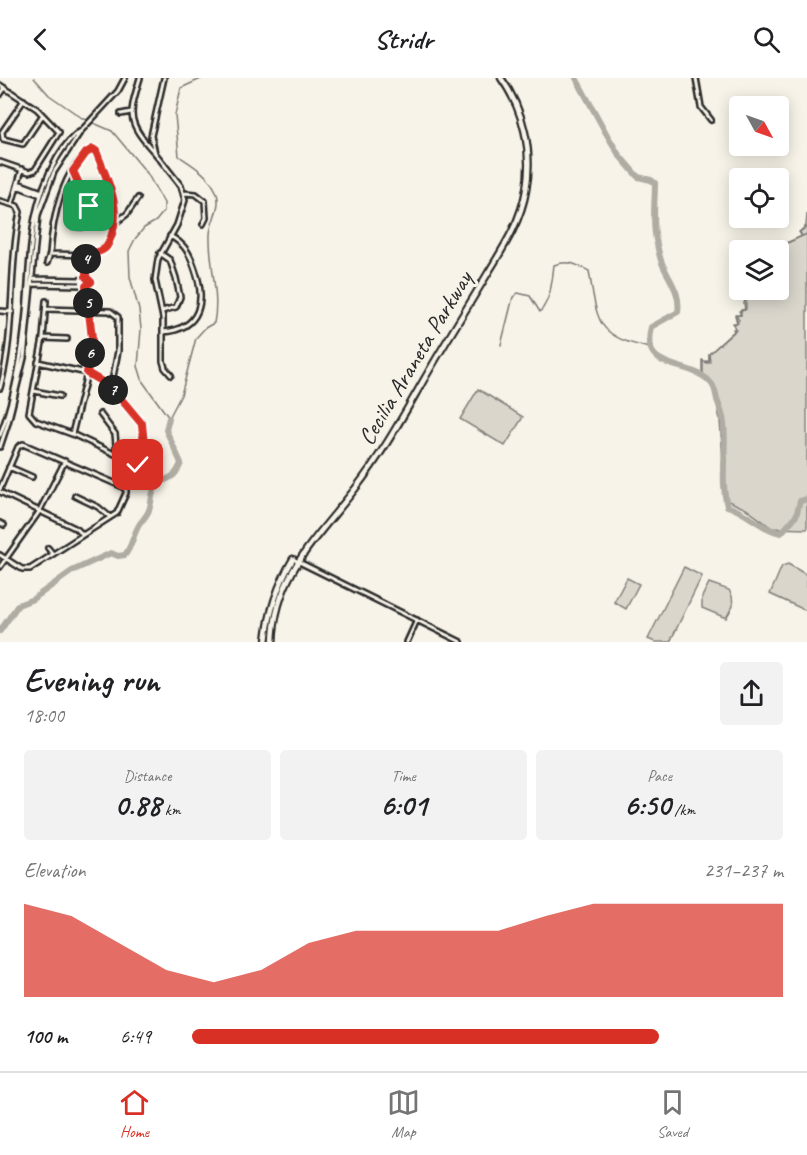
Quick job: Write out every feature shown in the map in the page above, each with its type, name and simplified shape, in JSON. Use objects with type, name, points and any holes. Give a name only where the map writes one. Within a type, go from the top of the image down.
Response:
[{"type":"street","points":[[0,447],[20,379],[30,279],[42,194],[82,129],[118,91],[125,78]]},
{"type":"street","points":[[140,78],[131,112],[135,128],[177,181],[185,200],[181,216],[160,253],[155,280],[162,311],[163,361],[171,375]]},
{"type":"street","points":[[155,153],[151,136],[164,78],[172,78]]},
{"type":"street","name":"Cecilia Araneta Parkway","points":[[266,642],[272,604],[295,560],[356,488],[512,234],[526,191],[528,150],[519,112],[501,78]]},
{"type":"street","points":[[696,78],[701,107],[711,120]]},
{"type":"street","points":[[0,85],[37,109],[57,129],[58,134],[35,170],[29,172],[0,162]]},
{"type":"street","points":[[0,95],[5,88]]},
{"type":"street","points":[[24,100],[2,132],[3,139],[23,144],[42,116]]},
{"type":"street","points":[[121,114],[131,112]]},
{"type":"street","points":[[143,139],[151,136]]},
{"type":"street","points":[[48,263],[51,227],[64,185],[86,153],[93,149],[96,151],[108,181],[117,211],[108,244],[104,249],[86,254],[50,254]]},
{"type":"street","points":[[12,204],[22,170]]},
{"type":"street","points":[[73,171],[89,206],[88,222],[82,226],[75,226]]},
{"type":"street","points":[[17,185],[42,194]]},
{"type":"street","points":[[184,193],[196,194],[205,201],[206,218],[203,224]]},
{"type":"street","points":[[115,223],[127,214],[138,198]]},
{"type":"street","points":[[0,201],[17,206],[21,212],[14,254],[12,312],[0,388]]},
{"type":"street","points":[[163,332],[174,332],[186,326],[196,317],[201,306],[198,277],[190,255],[179,241],[170,236]]},
{"type":"street","points":[[160,253],[170,260],[180,297],[176,307],[162,311]]},
{"type":"street","points":[[30,284],[85,286],[91,282],[86,277],[86,254]]},
{"type":"street","points":[[30,279],[82,280],[86,277]]},
{"type":"street","points":[[72,434],[87,373],[92,338],[85,286],[82,280]]},
{"type":"street","points":[[0,435],[16,380],[30,284]]},
{"type":"street","points":[[38,362],[87,373],[111,387],[142,424],[145,454],[143,463],[138,465],[72,434],[36,421],[29,413],[34,391],[38,362],[43,338],[46,301]]},
{"type":"street","points":[[45,309],[110,311],[118,317],[118,351],[111,387]]},
{"type":"street","points":[[0,310],[12,312]]},
{"type":"street","points":[[43,338],[67,339]]},
{"type":"street","points":[[34,391],[60,396]]},
{"type":"street","points":[[100,414],[115,434],[117,455]]},
{"type":"street","points":[[0,555],[26,570],[110,517],[119,509],[126,490],[65,461],[20,444],[0,491],[77,529],[82,534]]},
{"type":"street","points":[[0,567],[39,512],[65,461]]},
{"type":"street","points":[[9,467],[32,477]]},
{"type":"street","points":[[75,496],[98,507],[110,517]]},
{"type":"street","points":[[48,548],[52,553]]},
{"type":"street","points":[[295,560],[461,642]]},
{"type":"street","name":"Cecilia Araneta Parkway","points":[[273,642],[277,606],[295,560]]},
{"type":"street","points":[[407,642],[417,620]]},
{"type":"shaded area","points":[[807,227],[807,529],[772,528],[746,509],[726,500],[720,421],[713,383],[703,375],[703,361],[710,362],[709,354],[736,330],[734,324],[739,320],[736,316],[741,315],[741,310],[746,309],[746,300],[789,300],[789,242],[802,236],[800,232]]},
{"type":"shaded area","points":[[478,389],[523,417],[505,446],[460,419]]},
{"type":"shaded area","points":[[788,564],[807,575],[807,611],[770,594],[782,566]]},
{"type":"shaded area","points":[[684,567],[702,576],[670,642],[655,642],[648,639]]},
{"type":"shaded area","points":[[627,578],[639,584],[626,609],[614,602]]},
{"type":"shaded area","points":[[709,583],[729,590],[732,596],[733,606],[726,618],[702,608],[702,597]]},
{"type":"waterway","points":[[34,78],[49,95],[82,118],[112,131],[147,173],[164,203],[164,211],[156,221],[144,228],[129,251],[130,277],[139,310],[141,329],[138,366],[143,382],[169,418],[181,395],[196,338],[205,328],[214,323],[216,312],[210,235],[218,197],[213,185],[205,175],[179,156],[175,115],[181,88],[203,78]]},
{"type":"waterway","points":[[576,78],[619,155],[638,177],[655,183],[656,240],[661,260],[678,298],[678,312],[651,327],[649,342],[652,352],[659,359],[702,376],[713,387],[724,423],[724,486],[727,506],[781,533],[796,516],[800,501],[807,499]]},
{"type":"waterway","points":[[801,235],[799,232],[806,226],[807,214]]},
{"type":"waterway","points":[[789,242],[807,234]]},
{"type":"waterway","points":[[501,345],[513,297],[518,293],[530,296],[540,312],[549,296],[554,265],[568,263],[589,271],[598,315],[609,332],[619,338],[650,348]]},
{"type":"waterway","points":[[702,376],[702,360],[707,363],[709,354],[734,331],[733,323],[737,323],[735,315],[741,315],[739,311],[745,310],[745,300]]},
{"type":"waterway","points":[[0,631],[18,605],[33,599],[72,571],[111,553],[118,556],[125,555],[139,525],[148,512],[155,488],[172,477],[181,463],[166,430],[169,418]]},
{"type":"route","points":[[89,206],[73,171],[86,153],[93,149],[96,151],[108,181],[117,211],[114,230],[108,244],[104,249],[86,254],[86,277],[91,280],[86,286],[92,338],[87,373],[111,387],[142,424],[145,459],[138,465]]}]
